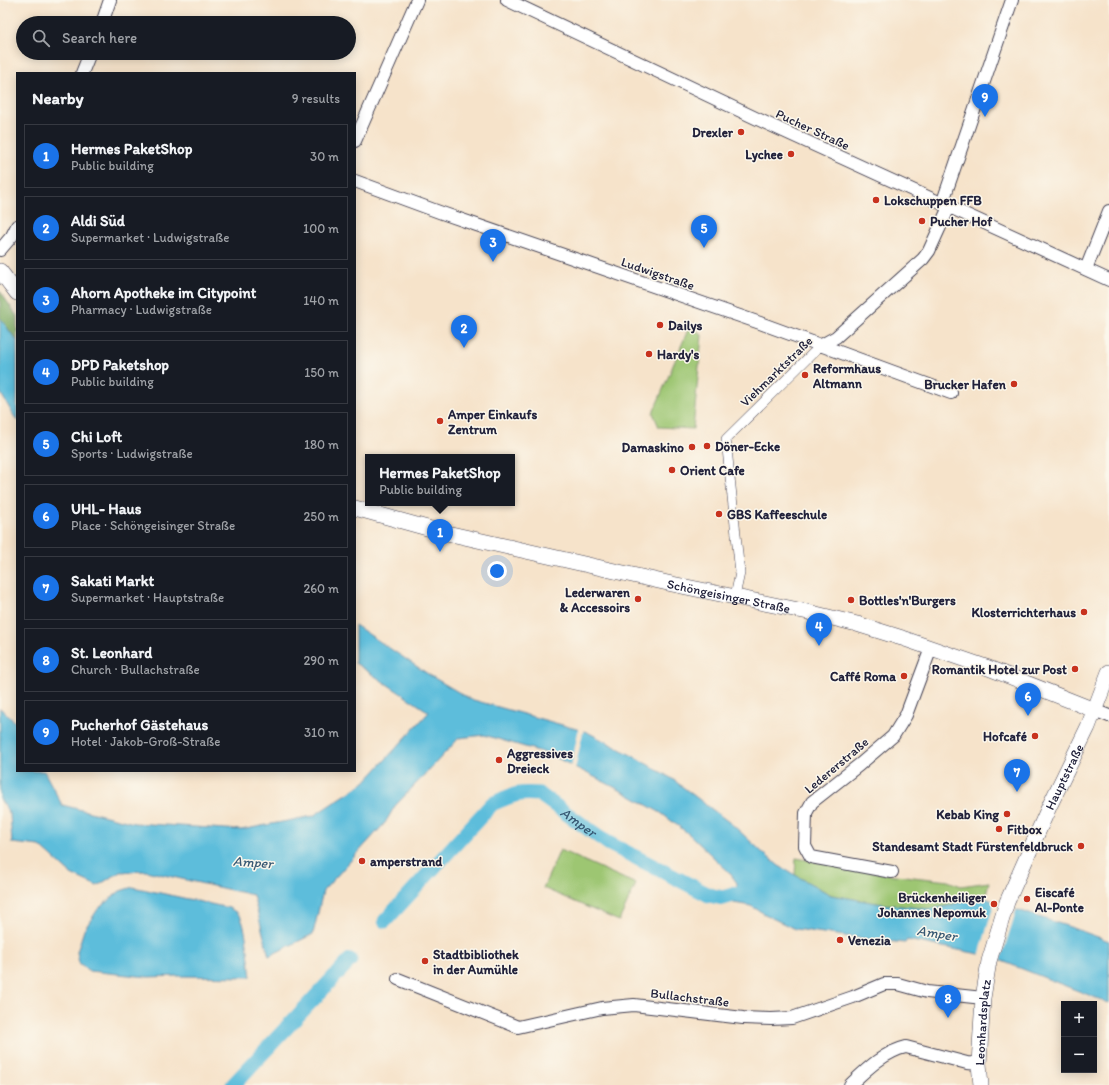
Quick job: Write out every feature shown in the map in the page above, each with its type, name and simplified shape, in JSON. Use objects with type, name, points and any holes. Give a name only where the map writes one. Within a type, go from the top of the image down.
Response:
[{"type":"street","points":[[104,16],[110,0]]},
{"type":"street","points":[[356,139],[417,0]]},
{"type":"street","name":"Pucher Straße","points":[[507,0],[521,3],[772,126],[1109,280]]},
{"type":"street","name":"Viehmarktstraße","points":[[735,596],[740,574],[726,439],[820,346],[836,337],[923,259],[929,251],[946,206],[1012,0]]},
{"type":"street","points":[[82,72],[87,60]]},
{"type":"street","name":"Ludwigstraße","points":[[356,181],[446,215],[760,323],[951,393]]},
{"type":"street","points":[[1086,269],[1109,210]]},
{"type":"street","points":[[0,250],[12,236],[16,228]]},
{"type":"street","points":[[0,271],[16,292]]},
{"type":"street","name":"Schöngeisinger Straße","points":[[356,508],[438,531],[857,624],[986,667],[1094,710]]},
{"type":"street","name":"Ledererstraße","points":[[892,872],[811,857],[805,846],[806,813],[812,802],[893,736],[906,715],[931,648]]},
{"type":"street","name":"Hauptstraße","points":[[990,961],[1007,902],[1049,807],[1088,727],[1109,672]]},
{"type":"street","points":[[1094,710],[1109,716]]},
{"type":"street","name":"Leonhardsplatz","points":[[981,1085],[979,1064],[983,998],[990,961]]},
{"type":"street","name":"Bullachstraße","points":[[398,979],[518,1027],[602,1008],[634,1004],[743,1018],[792,1018],[884,984],[898,984],[927,992],[983,998]]},
{"type":"street","points":[[850,1085],[865,1071],[888,1054],[897,1049],[906,1047],[968,1063],[979,1064]]},
{"type":"green space","points":[[0,291],[16,315],[16,340],[0,318]]},
{"type":"green space","points":[[690,325],[702,335],[693,429],[659,427],[653,413]]},
{"type":"green space","points":[[560,850],[636,884],[619,921],[543,888]]},
{"type":"green space","points":[[796,858],[887,874],[948,881],[961,886],[989,882],[985,898],[973,898],[944,907],[928,909],[882,904],[831,895],[795,875]]},
{"type":"water","points":[[0,318],[16,340],[16,419],[0,392]]},
{"type":"water","points":[[356,626],[431,676],[470,699],[587,732],[633,756],[671,778],[734,826],[779,866],[831,895],[882,904],[928,909],[944,907],[973,898],[985,898],[1109,941],[1109,1003],[1002,961],[979,954],[907,940],[905,943],[795,929],[751,906],[734,903],[723,898],[727,891],[734,889],[737,886],[737,883],[729,872],[690,835],[661,813],[620,790],[549,754],[484,735],[459,738],[395,806],[385,823],[323,891],[313,934],[269,956],[253,895],[146,871],[120,872],[97,886],[71,874],[40,846],[12,843],[10,814],[0,799],[0,708],[16,723],[16,772],[45,772],[62,805],[134,823],[241,830],[313,816],[365,782],[429,712],[356,664]]},
{"type":"water","points":[[133,887],[229,908],[236,912],[241,918],[245,930],[251,977],[148,977],[89,971],[79,963],[77,952],[84,930],[98,909],[120,891]]},
{"type":"pier","points":[[579,727],[584,728],[575,769],[571,767]]},
{"type":"pier","points":[[995,900],[1017,908],[1000,963],[979,956]]},
{"type":"waterway","name":"Amper","points":[[385,921],[492,804],[510,796],[525,793],[539,794],[608,843],[709,895],[723,898],[743,892]]},
{"type":"waterway","name":"Amper","points":[[233,1085],[350,960]]},
{"type":"place","name":"Pucherhof Gästehaus","points":[[985,117]]},
{"type":"place","name":"Drexler","points":[[741,132]]},
{"type":"place","name":"Lychee","points":[[791,154]]},
{"type":"place","name":"Lokschuppen FFB","points":[[876,200]]},
{"type":"place","name":"Pucher Hof","points":[[922,221]]},
{"type":"place","name":"Chi Loft","points":[[704,248]]},
{"type":"place","name":"Ahorn Apotheke im Citypoint","points":[[493,262]]},
{"type":"place","name":"Dailys","points":[[660,325]]},
{"type":"place","name":"Aldi Süd","points":[[464,348]]},
{"type":"place","name":"Hardy's","points":[[649,354]]},
{"type":"place","name":"Reformhaus Altmann","points":[[805,375]]},
{"type":"place","name":"Brucker Hafen","points":[[1014,384]]},
{"type":"place","name":"Amper Einkaufs Zentrum","points":[[440,421]]},
{"type":"place","name":"Döner-Ecke","points":[[707,446]]},
{"type":"place","name":"Damaskino","points":[[692,447]]},
{"type":"place","name":"Orient Cafe","points":[[672,470]]},
{"type":"place","name":"GBS Kaffeeschule","points":[[719,514]]},
{"type":"place","name":"Hermes PaketShop","points":[[440,552]]},
{"type":"place","name":"Lederwaren & Accessoirs","points":[[638,599]]},
{"type":"place","name":"Bottles'n'Burgers","points":[[851,600]]},
{"type":"place","name":"Klosterrichterhaus","points":[[1084,612]]},
{"type":"place","name":"DPD Paketshop","points":[[819,646]]},
{"type":"place","name":"Romantik Hotel zur Post","points":[[1075,669]]},
{"type":"place","name":"Caffé Roma","points":[[904,676]]},
{"type":"place","name":"UHL- Haus","points":[[1028,716]]},
{"type":"place","name":"Hofcafé","points":[[1035,736]]},
{"type":"place","name":"Aggressives Dreieck","points":[[499,760]]},
{"type":"place","name":"Sakati Markt","points":[[1017,792]]},
{"type":"place","name":"Kebab King","points":[[1007,814]]},
{"type":"place","name":"Fitbox","points":[[999,829]]},
{"type":"place","name":"Standesamt Stadt Fürstenfeldbruck","points":[[1081,846]]},
{"type":"place","name":"amperstrand","points":[[362,861]]},
{"type":"place","name":"Eiscafé Al-Ponte","points":[[1027,899]]},
{"type":"place","name":"Brückenheiliger Johannes Nepomuk","points":[[994,904]]},
{"type":"place","name":"Venezia","points":[[840,940]]},
{"type":"place","name":"Stadtbibliothek in der Aumühle","points":[[425,961]]},
{"type":"place","name":"St. Leonhard","points":[[948,1018]]}]
